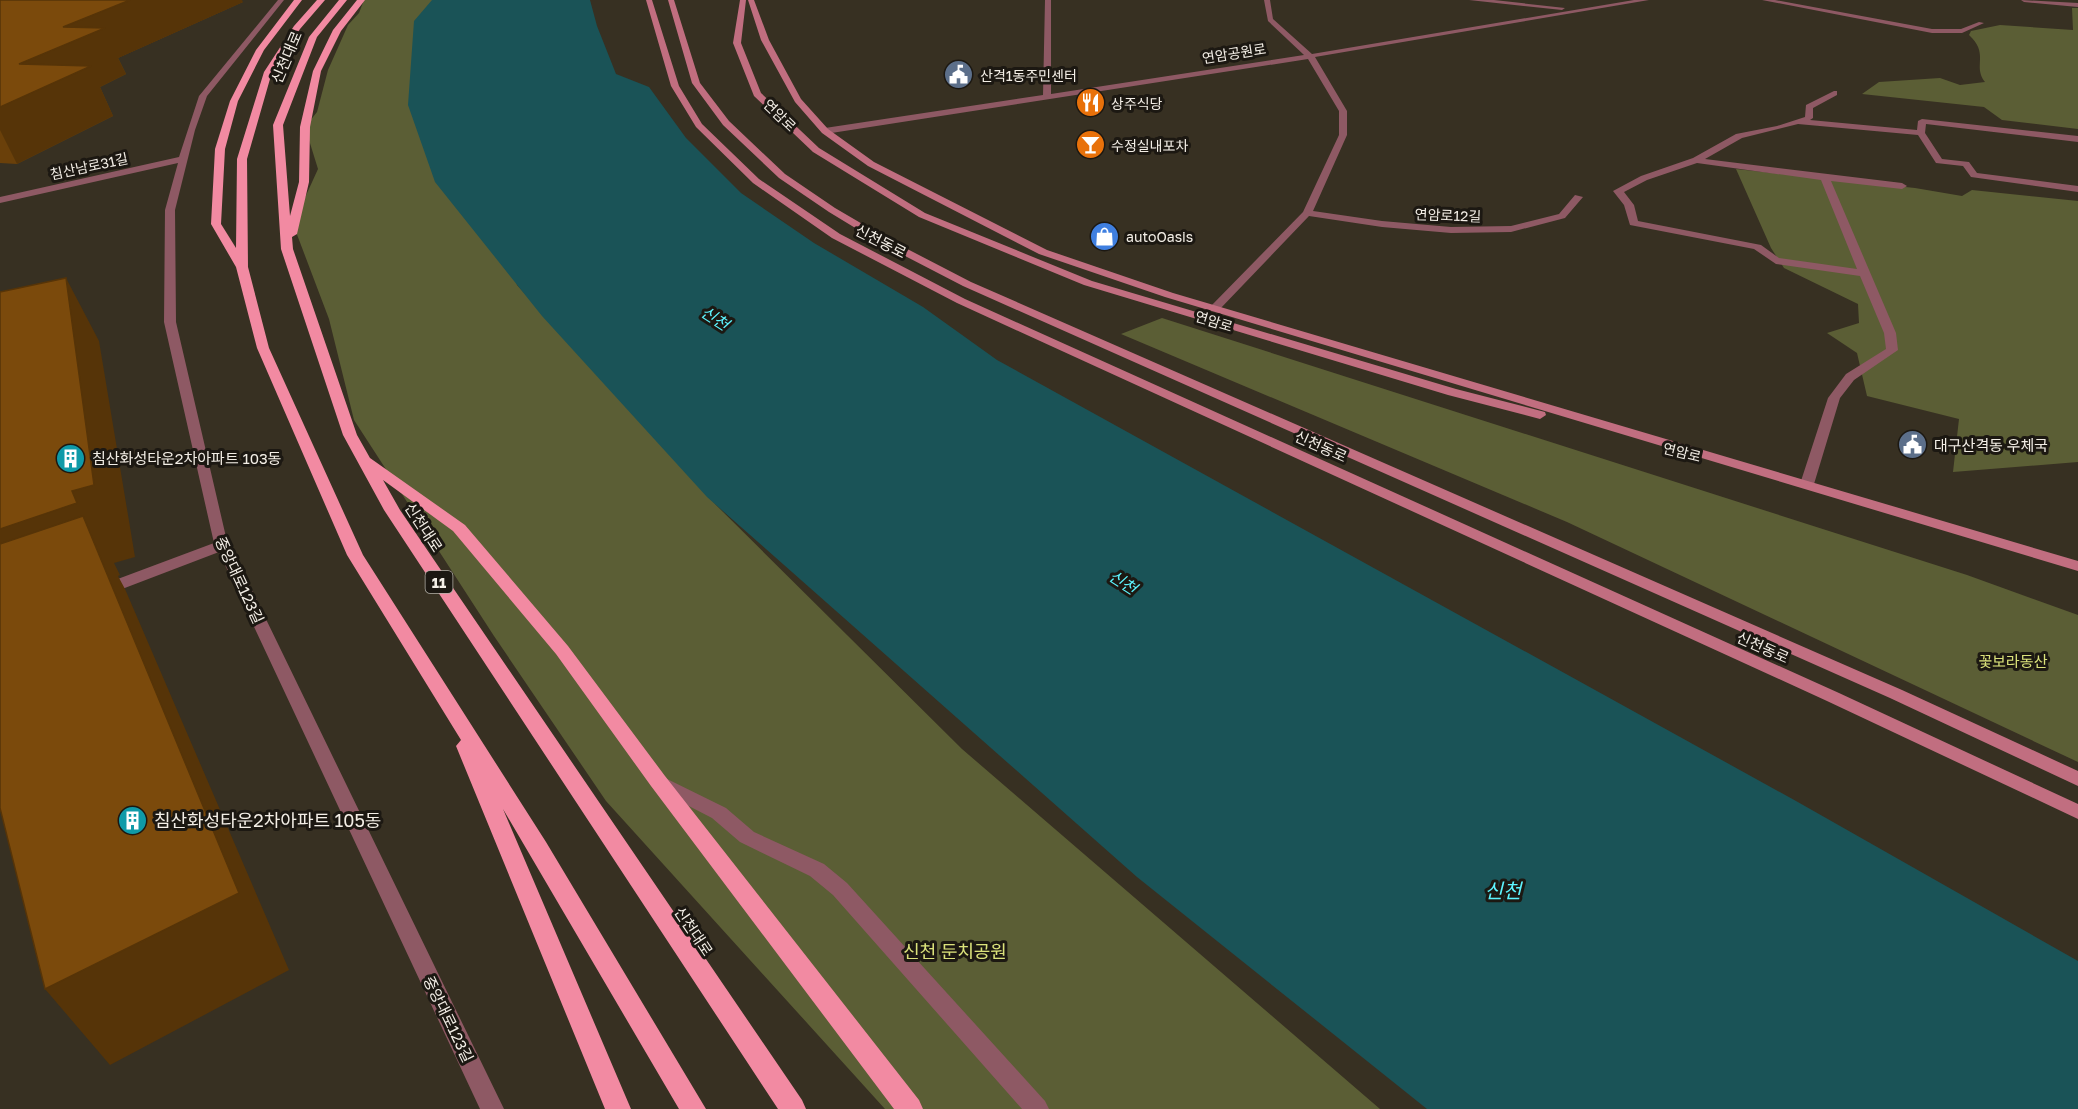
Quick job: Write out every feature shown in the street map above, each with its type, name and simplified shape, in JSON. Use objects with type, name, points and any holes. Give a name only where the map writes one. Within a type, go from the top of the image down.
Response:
[{"type":"highway","points":[[242,267],[216,224],[220,149],[234,101],[260,50],[298,0]]},
{"type":"highway","name":"신천대로","points":[[321,0],[297,28],[268,72],[242,159],[242,267],[263,348],[356,555],[538,848],[693,1109]]},
{"type":"highway","name":"신천대로","points":[[343,0],[313,37],[278,125],[287,249],[350,435],[392,510],[793,1109]]},
{"type":"highway","points":[[287,249],[304,182],[305,128],[317,70],[337,30],[361,0]]},
{"type":"highway","points":[[363,459],[459,528],[562,650],[658,781],[910,1109]]},
{"type":"highway","points":[[446,699],[618,1109]]},
{"type":"main road","name":"신천동로","points":[[649,0],[675,86],[699,125],[756,182],[836,237],[961,301],[1822,692],[2078,812]]},
{"type":"main road","name":"신천동로","points":[[670,0],[696,83],[726,123],[782,176],[884,242],[967,284],[1896,694],[2078,779]]},
{"type":"main road","name":"연암로","points":[[743,0],[737,43],[757,94],[816,150],[922,215],[1088,283],[1452,392],[1807,484]]},
{"type":"main road","name":"연암로","points":[[755,3],[765,40],[798,100],[825,131],[871,164],[1043,252],[1215,308],[2078,566]]},
{"type":"street","name":"중앙대로123길","points":[[280,0],[203,96],[190,130],[170,210],[170,322],[219,537],[492,1109]]},
{"type":"street","points":[[1047,95],[1048,0]]},
{"type":"street","points":[[1215,308],[1307,213],[1342,135],[1343,111],[1310,56],[1270,21],[1267,0]]},
{"type":"street","points":[[1472,0],[1528,7],[1595,9]]},
{"type":"street","name":"연암공원로","points":[[825,131],[1310,56],[1646,0]]},
{"type":"street","points":[[1765,0],[1932,31],[1962,31],[1981,23]]},
{"type":"street","points":[[2024,0],[2078,5]]},
{"type":"street","points":[[1834,93],[1809,107],[1809,118],[1739,136],[1696,160],[1644,178],[1618,190],[1632,209],[1633,223],[1757,247],[1776,261],[1864,273]]},
{"type":"street","points":[[1797,122],[1921,133]]},
{"type":"street","points":[[2078,138],[1922,122],[1921,133],[1938,161],[1966,164],[1974,175],[2078,189]]},
{"type":"street","name":"침산남로31길","points":[[0,200],[184,159]]},
{"type":"street","points":[[1696,160],[1902,186]]},
{"type":"street","points":[[1807,484],[1834,398],[1850,377],[1892,350],[1890,333],[1825,178]]},
{"type":"street","name":"연암로12길","points":[[1307,213],[1393,225],[1451,230],[1511,230],[1562,216],[1578,197]]},
{"type":"street","points":[[89,595],[223,545]]},
{"type":"street","points":[[658,781],[719,813],[747,837],[817,870],[840,889],[1037,1109]]},
{"type":"green space","name":"신천 둔치공원","points":[[364,0],[432,0],[517,285],[716,505],[962,749],[1380,1109],[885,1109],[606,801],[494,636],[354,420],[329,319],[293,224],[318,169],[305,127],[317,112],[328,70],[348,25],[359,13]]},
{"type":"green space","points":[[2072,8],[2078,8],[2078,129],[2002,120],[1984,107],[1862,94],[1879,82],[1940,78],[1960,85],[1985,82],[1980,71],[1979,48],[1969,35],[1971,31],[2000,25],[2073,30]]},
{"type":"green space","points":[[1736,169],[1915,188],[1962,196],[1972,190],[2078,201],[2078,462],[1953,472],[1959,419],[1867,396],[1857,353],[1827,333],[1859,323],[1858,304],[1784,268],[1771,248]]},
{"type":"green space","name":"꽃보라동산","points":[[1162,318],[1967,575],[2078,615],[2078,762],[1567,522],[1121,334]]},
{"type":"water","name":"신천","points":[[432,0],[590,0],[597,26],[616,74],[649,87],[686,138],[741,193],[814,243],[923,307],[997,360],[1796,801],[2078,961],[2078,1109],[1427,1109],[1137,877],[707,497],[542,316],[435,182],[408,105],[414,21]]},
{"type":"building","points":[[0,0],[130,0],[63,27],[105,28],[19,64],[91,66],[0,107]]},
{"type":"building","points":[[66,278],[94,485],[72,491],[77,503],[0,529],[0,292]]},
{"type":"building","name":"침산화성타운2차아파트 105동","points":[[83,516],[239,893],[45,989],[0,808],[0,544]]},
{"type":"place","name":"산격1동주민센터","points":[[959,75]]},
{"type":"place","name":"상주식당","points":[[1090,103]]},
{"type":"place","name":"수정실내포차","points":[[1090,145]]},
{"type":"place","name":"autoOasis","points":[[1105,236]]},
{"type":"place","name":"대구산격동 우체국","points":[[1913,445]]},
{"type":"place","name":"침산화성타운2차아파트 103동","points":[[71,458]]},
{"type":"place","name":"침산화성타운2차아파트 105동","points":[[133,820]]}]
